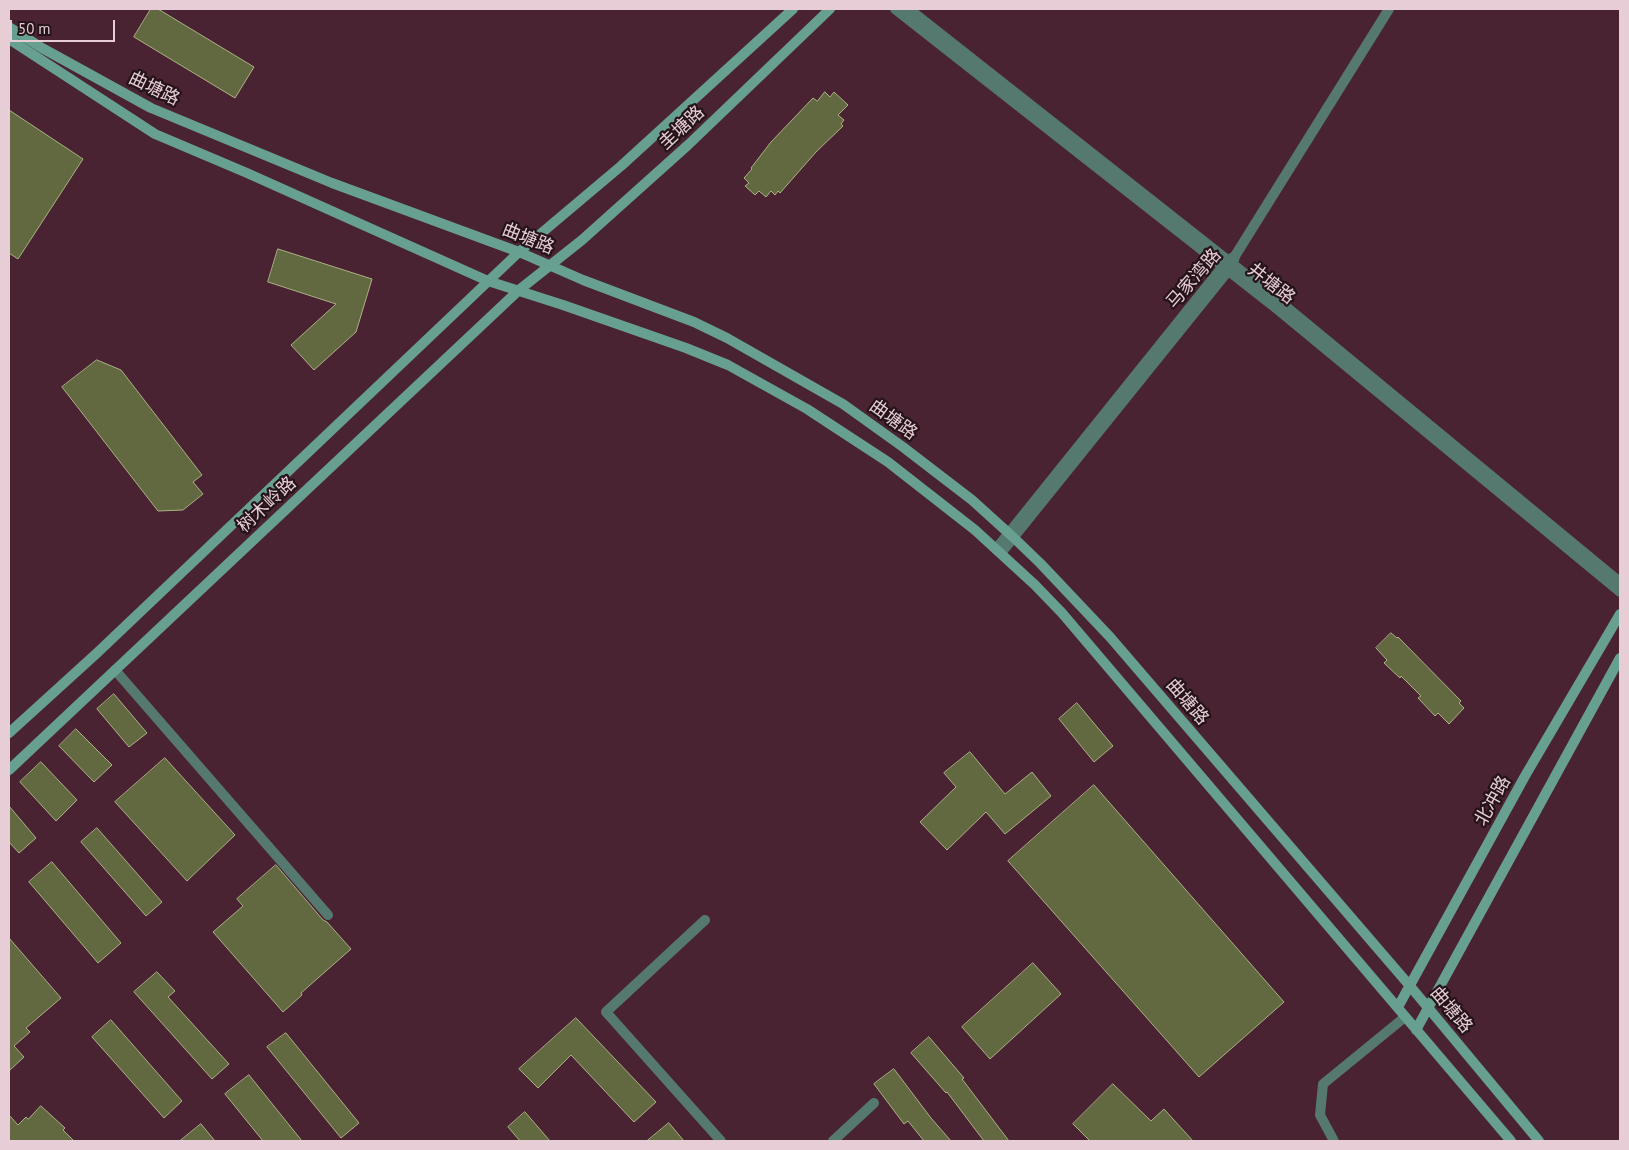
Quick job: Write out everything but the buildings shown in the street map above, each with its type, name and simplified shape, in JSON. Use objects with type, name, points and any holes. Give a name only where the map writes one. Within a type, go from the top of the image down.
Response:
[{"type":"main road","name":"圭塘路","points":[[519,252],[620,166],[793,9]]},
{"type":"main road","name":"圭塘路","points":[[550,265],[582,240],[688,146],[830,9]]},
{"type":"main road","name":"曲塘路","points":[[9,27],[42,48],[151,108],[332,183],[519,252],[583,280],[702,326],[727,338],[843,404],[903,447],[972,500],[1040,563],[1110,637],[1410,986],[1539,1141]]},
{"type":"main road","name":"曲塘路","points":[[9,39],[155,134],[488,281],[686,348],[728,365],[807,409],[874,452],[928,492],[998,551],[1055,606],[1091,645],[1511,1141]]},
{"type":"main road","name":"树木岭路","points":[[9,733],[97,653],[519,252]]},
{"type":"main road","name":"树木岭路","points":[[9,770],[519,290],[550,265]]},
{"type":"main road","name":"北冲路","points":[[1398,1007],[1525,776],[1620,614]]},
{"type":"main road","points":[[1416,1030],[1620,658]]},
{"type":"street","name":"井塘路","points":[[895,9],[1277,299],[1620,582]]},
{"type":"street","name":"井塘路","points":[[909,9],[1229,264],[1620,592]]},
{"type":"street","name":"马家湾路","points":[[998,551],[1229,264],[1390,9]]},
{"type":"street","points":[[115,670],[328,915]]},
{"type":"street","points":[[706,920],[606,1012],[721,1141]]},
{"type":"street","points":[[1334,1141],[1320,1115],[1322,1084],[1405,1017]]},
{"type":"street","points":[[833,1141],[874,1103]]}]
